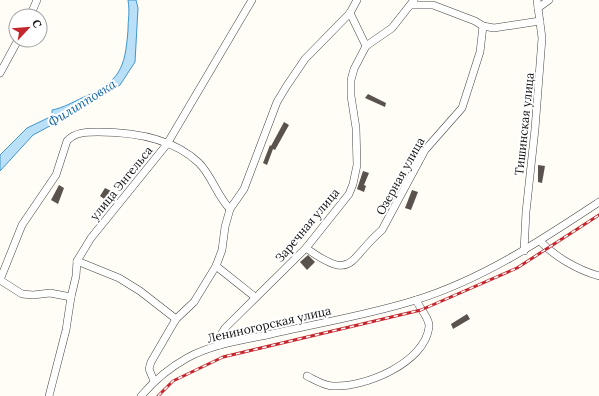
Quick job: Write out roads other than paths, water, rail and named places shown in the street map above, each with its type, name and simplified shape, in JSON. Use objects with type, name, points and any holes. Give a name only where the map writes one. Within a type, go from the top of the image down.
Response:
[{"type":"street","name":"улица Энгельса","points":[[49,396],[66,330],[70,297],[76,276],[77,261],[91,238],[167,144],[252,0]]},
{"type":"street","points":[[154,381],[149,369],[176,319],[194,302],[216,266],[222,250],[225,227],[230,209],[244,189],[277,102],[305,59],[350,14],[357,0]]},
{"type":"street","name":"Тишинская улица","points":[[524,251],[526,212],[542,38],[537,0]]},
{"type":"street","points":[[538,8],[542,7],[549,0]]},
{"type":"street","points":[[413,3],[434,5],[475,20],[483,26],[494,28],[540,21]]},
{"type":"street","name":"Заречная улица","points":[[220,345],[220,336],[225,328],[241,314],[255,297],[306,248],[349,194],[357,165],[351,96],[351,80],[354,68],[366,46],[392,28],[413,3]]},
{"type":"street","points":[[350,14],[366,46]]},
{"type":"street","name":"Озерная улица","points":[[306,248],[328,263],[336,266],[343,265],[357,258],[373,238],[382,230],[390,219],[425,150],[462,108],[480,52],[483,26]]},
{"type":"street","points":[[0,73],[14,48]]},
{"type":"street","points":[[70,297],[50,293],[33,295],[22,294],[0,280],[22,225],[56,176],[67,141],[70,137],[80,133],[113,132],[139,135],[179,149],[200,164],[230,209]]},
{"type":"street","name":"Лениногорская улица","points":[[141,396],[154,381],[188,357],[220,345],[365,313],[416,300],[473,279],[524,251],[599,202]]},
{"type":"street","points":[[540,241],[547,249],[566,261],[599,276]]},
{"type":"street","points":[[77,261],[119,278],[140,291],[176,319]]},
{"type":"street","points":[[216,266],[255,297]]},
{"type":"street","points":[[307,376],[331,386],[346,385],[363,383],[392,370],[418,349],[427,333],[429,326],[427,320],[416,300]]},
{"type":"water","name":"Филипповка","points":[[128,0],[136,0],[138,8],[135,62],[120,85],[87,106],[33,135],[0,171],[0,155],[27,128],[52,116],[52,110],[96,91],[113,79],[122,64],[125,55],[129,12]]},
{"type":"railway","points":[[158,396],[173,381],[223,357],[421,310],[517,268],[599,215]]}]
